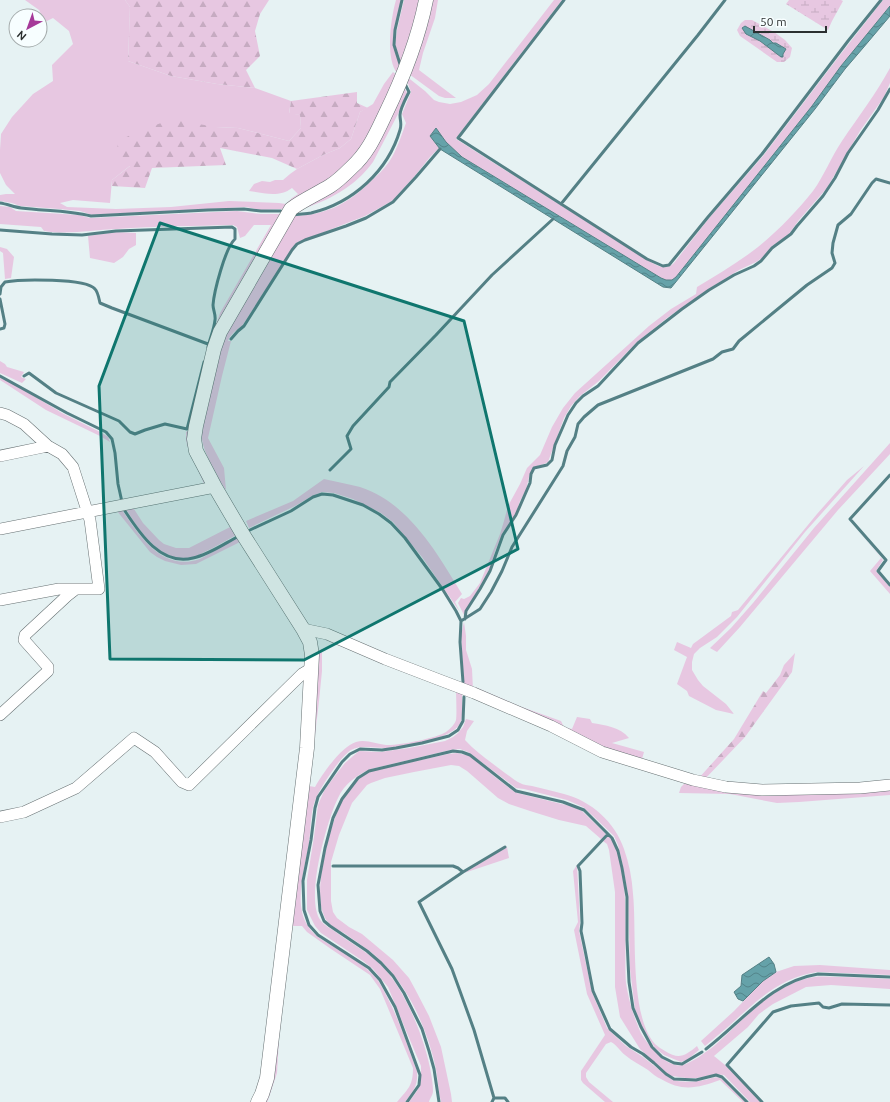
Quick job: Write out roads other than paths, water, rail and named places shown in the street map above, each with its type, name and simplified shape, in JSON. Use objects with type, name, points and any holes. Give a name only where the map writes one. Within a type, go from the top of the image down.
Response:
[{"type":"street","points":[[258,1102],[262,1094],[268,1068],[307,748],[312,655],[310,642],[303,629],[242,533],[215,487],[196,451],[194,439],[214,349],[220,332],[291,209],[303,200],[331,186],[363,156],[389,107],[412,54],[426,0]]},
{"type":"street","points":[[0,413],[24,424],[48,446],[62,454],[74,466],[90,520],[98,588],[59,589],[0,600]]},
{"type":"street","points":[[0,456],[48,446]]},
{"type":"street","points":[[0,529],[215,487]]},
{"type":"street","points":[[0,715],[48,671],[48,667],[24,640],[25,635],[76,589]]},
{"type":"street","points":[[303,629],[327,634],[385,659],[474,693],[551,726],[602,752],[693,780],[726,787],[762,790],[860,788],[890,785]]},
{"type":"street","points":[[0,817],[24,812],[76,788],[134,738],[155,752],[182,782],[188,785],[302,674],[312,668]]},
{"type":"water","points":[[890,6],[890,16],[845,69],[815,109],[671,288],[663,287],[440,149],[430,136],[436,128],[446,142],[462,157],[661,278],[672,280],[676,277],[812,106],[841,66]]},
{"type":"water","points":[[745,26],[786,49],[783,57],[760,41],[746,34],[742,28]]},
{"type":"water","points":[[769,957],[774,964],[776,972],[763,981],[743,1001],[738,999],[734,992],[741,986],[742,975]]},
{"type":"waterway","points":[[400,64],[394,45],[395,30],[402,0]]},
{"type":"waterway","points":[[564,0],[458,138],[647,259],[663,266],[669,265],[762,154],[881,0]]},
{"type":"waterway","points":[[561,204],[725,0]]},
{"type":"waterway","points":[[293,215],[311,213],[341,202],[367,183],[378,172],[387,159],[400,130],[400,113],[409,92],[405,84]]},
{"type":"waterway","points":[[465,619],[466,611],[490,571],[503,535],[516,515],[530,483],[531,474],[534,468],[547,465],[552,460],[555,445],[568,415],[576,403],[583,396],[598,386],[638,343],[709,290],[734,275],[754,266],[761,261],[772,248],[791,234],[823,196],[835,178],[848,153],[878,110],[890,89]]},
{"type":"waterway","points":[[231,339],[244,326],[297,244],[366,218],[393,202],[440,149]]},
{"type":"waterway","points":[[461,621],[480,609],[491,592],[512,547],[563,466],[567,451],[575,437],[578,424],[584,417],[598,405],[713,359],[722,352],[733,349],[739,341],[807,285],[832,268],[835,263],[832,253],[833,243],[838,225],[851,214],[876,179],[890,183]]},
{"type":"waterway","points":[[0,203],[21,208],[91,216],[244,209],[281,211]]},
{"type":"waterway","points":[[330,470],[351,449],[347,436],[353,426],[389,387],[390,382],[492,275],[553,219]]},
{"type":"waterway","points":[[0,230],[82,235],[116,231],[232,227],[235,229],[235,239],[227,251],[215,290],[213,305],[215,316],[208,347]]},
{"type":"waterway","points":[[0,294],[1,287],[5,282],[13,281],[52,280],[89,285],[95,289],[100,303],[208,344]]},
{"type":"waterway","points":[[0,299],[5,324],[4,328],[0,329]]},
{"type":"waterway","points":[[24,376],[29,373],[56,393],[119,421],[130,432],[135,434],[165,424],[187,429],[204,362]]},
{"type":"waterway","points":[[0,376],[67,413],[106,432],[112,439],[122,502]]},
{"type":"waterway","points":[[890,475],[850,519],[886,560],[878,571],[890,585]]},
{"type":"waterway","points":[[250,530],[291,511],[313,497],[322,494],[333,495],[363,505],[379,514],[391,523],[405,538],[443,590],[456,611],[461,621],[460,642],[463,682]]},
{"type":"waterway","points":[[125,511],[145,538],[161,553],[171,557],[182,559],[199,557],[237,537]]},
{"type":"waterway","points":[[407,1102],[419,1085],[420,1075],[395,1007],[380,980],[369,968],[318,935],[309,925],[304,910],[303,881],[318,797],[342,762],[350,754],[360,749],[382,750],[396,748],[449,736],[458,730],[463,721],[464,697]]},
{"type":"waterway","points":[[439,1102],[434,1069],[422,1029],[404,993],[393,976],[381,963],[367,951],[324,921],[320,911],[318,885],[325,848],[333,818],[342,799],[358,778],[369,771],[453,751],[470,755],[516,791],[563,802],[584,810],[612,838],[618,851],[627,897],[629,982],[633,1008],[652,1047],[662,1057],[674,1063],[682,1064],[702,1052]]},
{"type":"waterway","points":[[608,834],[578,866],[580,871],[581,931],[593,991],[610,1029],[631,1047],[643,1054],[674,1079],[696,1080],[716,1075],[722,1077],[747,1102]]},
{"type":"waterway","points":[[494,1098],[474,1030],[452,969],[419,902],[463,872],[505,847]]},
{"type":"waterway","points":[[333,866],[453,866],[463,872]]},
{"type":"waterway","points":[[706,1049],[771,994],[785,985],[801,978],[818,974],[890,977]]},
{"type":"waterway","points":[[762,1102],[727,1065],[773,1012],[791,1006],[819,1003],[823,1007],[829,1008],[842,1004],[890,1005]]},
{"type":"waterway","points":[[492,1102],[494,1098],[505,1098],[508,1102]]}]
